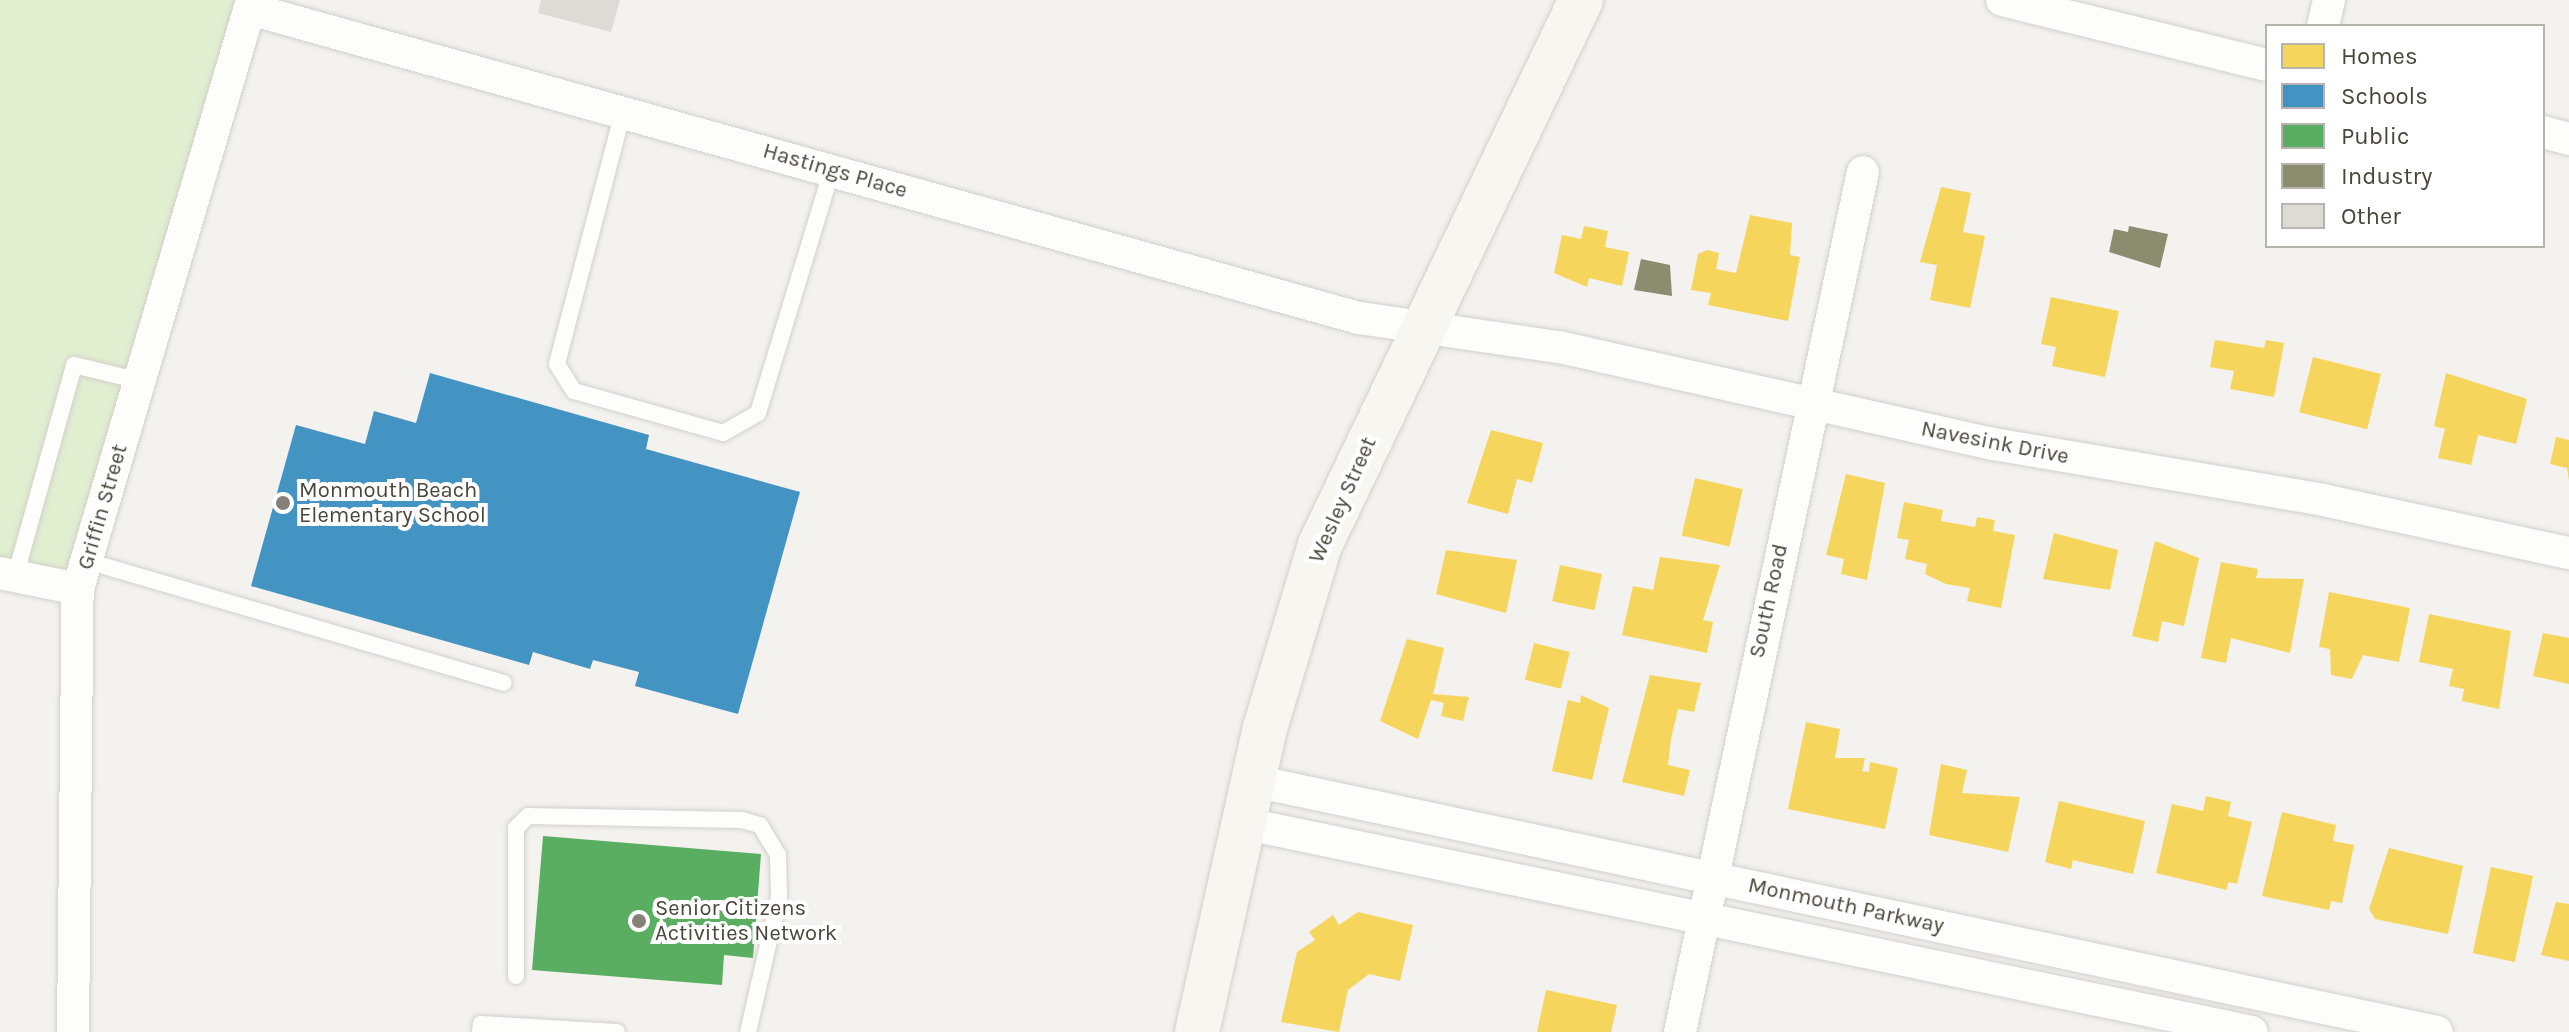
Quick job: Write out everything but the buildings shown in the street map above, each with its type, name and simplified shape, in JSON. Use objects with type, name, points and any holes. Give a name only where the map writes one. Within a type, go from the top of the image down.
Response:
[{"type":"street","name":"Wesley Street","points":[[1197,1032],[1242,823],[1320,545],[1422,326],[1581,0]]},
{"type":"street","points":[[2002,0],[2265,65]]},
{"type":"street","points":[[2323,24],[2329,0]]},
{"type":"street","name":"Hastings Place","points":[[251,4],[1344,314],[1422,326]]},
{"type":"street","name":"Griffin Street","points":[[73,1032],[82,575],[251,4]]},
{"type":"street","points":[[2545,133],[2569,139]]},
{"type":"street","name":"South Road","points":[[1680,1032],[1810,406],[1863,172]]},
{"type":"street","name":"Navesink Drive","points":[[1422,326],[1559,347],[1810,406],[2569,553]]},
{"type":"street","points":[[8,575],[82,575]]},
{"type":"street","name":"Monmouth Parkway","points":[[1254,781],[2437,1032]]},
{"type":"street","name":"Monmouth Parkway","points":[[1242,823],[1704,916],[2252,1032]]},
{"type":"street","points":[[2032,985],[2038,947]]},
{"type":"lane","points":[[623,112],[557,364],[574,391],[723,433],[758,413],[832,170]]},
{"type":"lane","points":[[8,575],[74,365],[140,381]]},
{"type":"lane","points":[[82,575],[503,683]]},
{"type":"lane","points":[[516,976],[516,828],[528,816],[742,820],[760,825],[778,855],[779,883],[748,1032]]},
{"type":"lane","points":[[480,1032],[481,1024],[617,1032]]},
{"type":"green space","points":[[0,0],[246,0],[69,599],[0,575]]},
{"type":"place","name":"Monmouth Beach Elementary School","points":[[283,503]]},
{"type":"place","name":"Senior Citizens Activities Network","points":[[639,921]]}]
